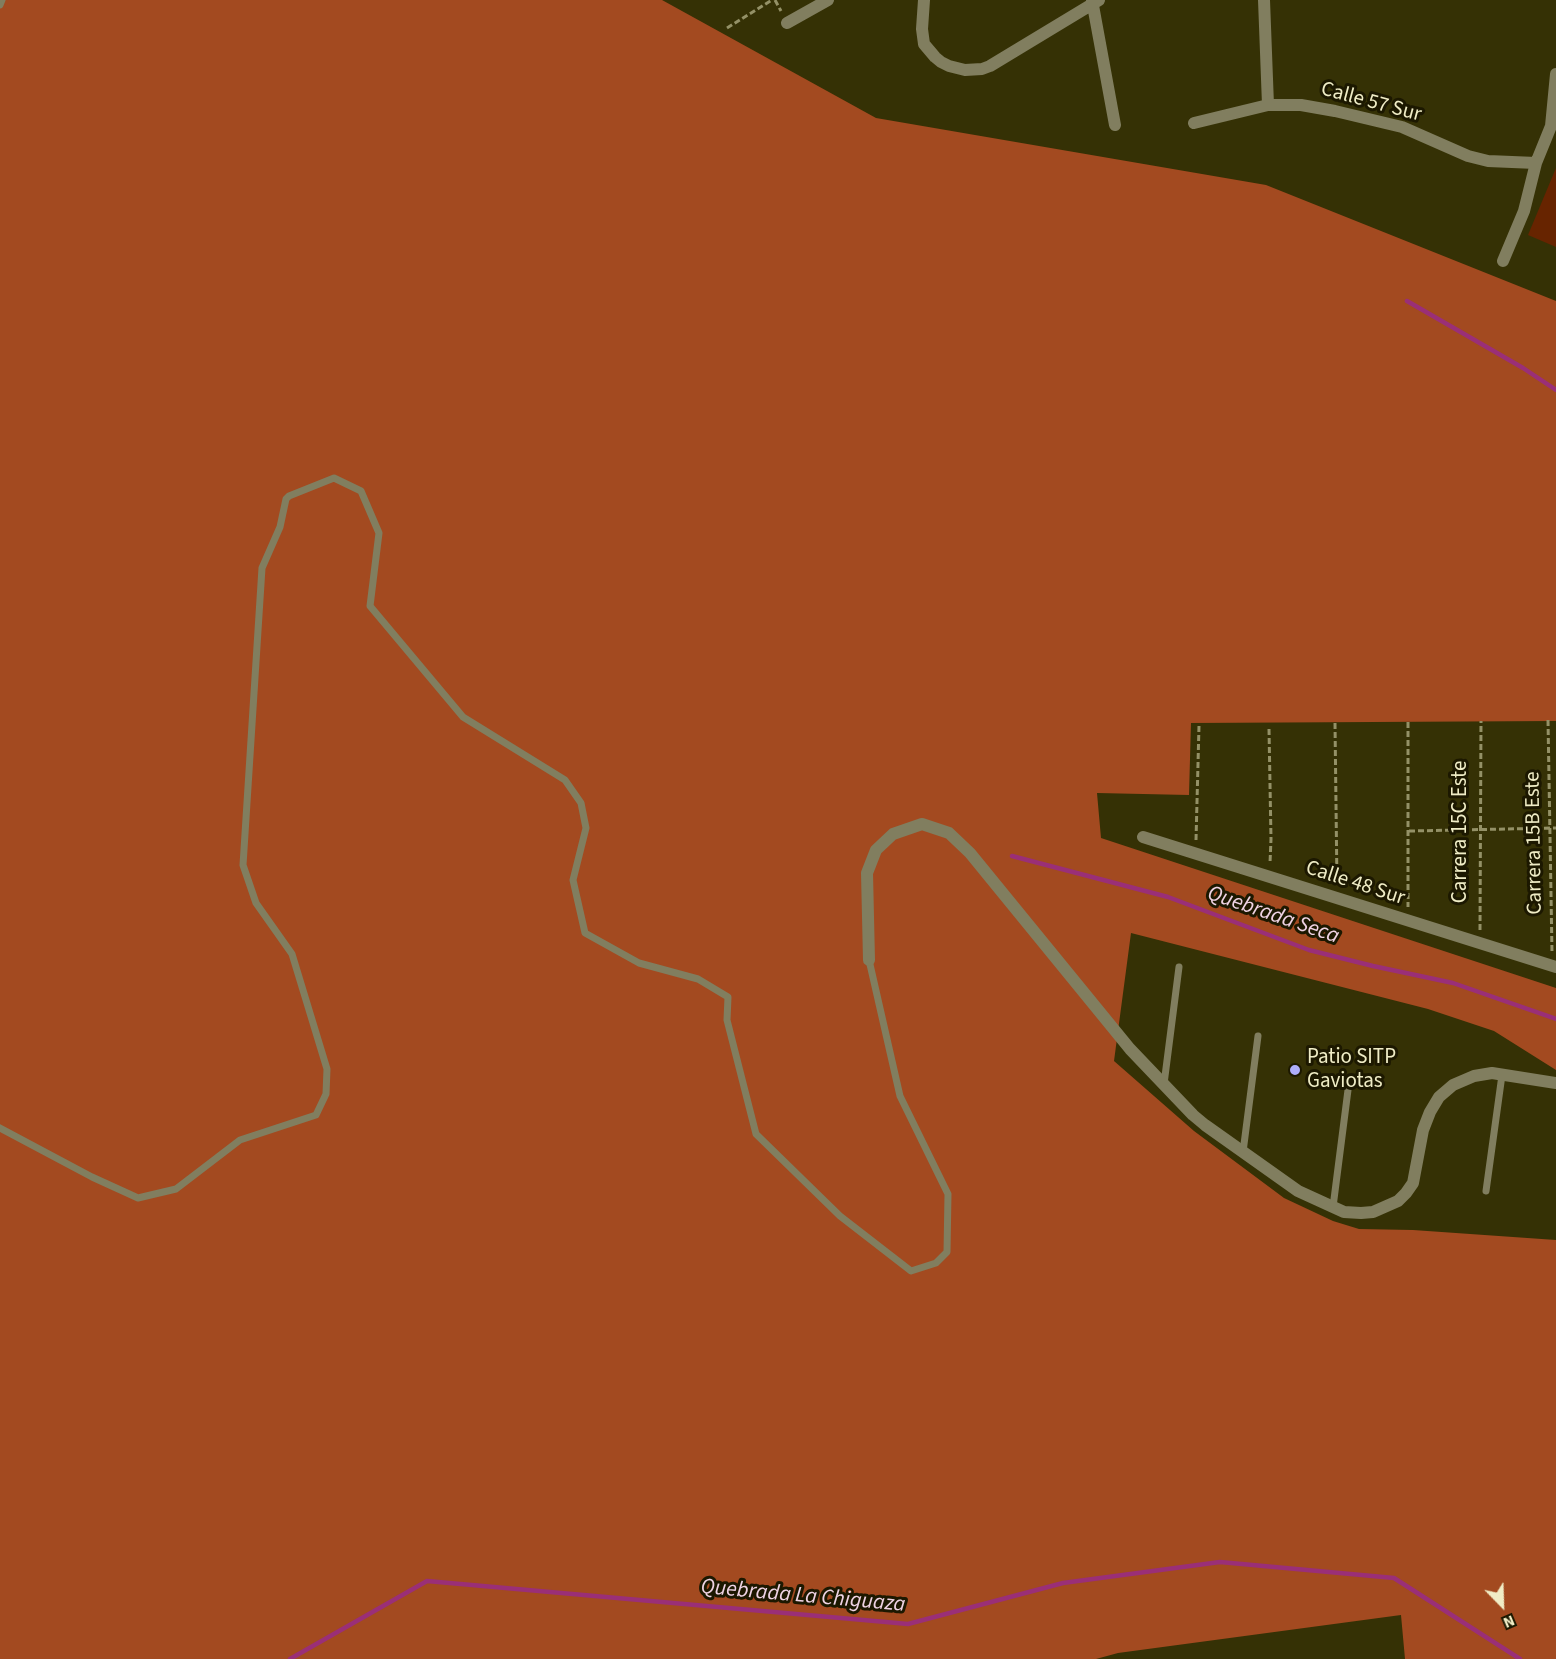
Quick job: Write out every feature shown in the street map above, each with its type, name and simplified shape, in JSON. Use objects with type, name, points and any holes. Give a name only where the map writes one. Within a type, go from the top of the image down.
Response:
[{"type":"street","points":[[787,23],[828,0]]},
{"type":"street","points":[[924,0],[922,29],[924,44],[934,57],[949,66],[965,70],[990,66],[1094,1],[1115,125]]},
{"type":"street","points":[[1263,0],[1268,105]]},
{"type":"street","points":[[1503,261],[1524,211],[1536,163],[1551,126],[1556,74]]},
{"type":"street","name":"Calle 57 Sur","points":[[1194,123],[1268,105],[1301,105],[1402,127],[1468,156],[1488,160],[1536,163]]},
{"type":"street","points":[[870,960],[867,873],[876,850],[893,834],[922,824],[949,833],[970,853],[1130,1049],[1193,1115],[1298,1191],[1344,1212],[1367,1213],[1398,1201],[1413,1183],[1430,1112],[1439,1097],[1452,1085],[1474,1076],[1492,1073],[1556,1083]]},
{"type":"street","name":"Calle 48 Sur","points":[[1143,837],[1554,967]]},
{"type":"lane","points":[[0,5],[2,0]]},
{"type":"lane","points":[[0,1128],[92,1177],[138,1197],[176,1189],[240,1140],[316,1115],[326,1094],[327,1069],[292,954],[256,903],[243,865],[262,568],[280,527],[286,499],[334,478],[361,491],[379,533],[370,606],[463,717],[565,780],[581,803],[586,828],[573,880],[585,933],[639,963],[698,979],[728,997],[727,1020],[756,1134],[840,1216],[911,1271],[936,1263],[947,1252],[948,1194],[900,1096],[870,960]]},
{"type":"lane","points":[[1164,1084],[1179,967]]},
{"type":"lane","points":[[1243,1152],[1258,1036]]},
{"type":"lane","points":[[1486,1191],[1502,1075]]},
{"type":"lane","points":[[1333,1208],[1348,1090]]},
{"type":"path","points":[[727,28],[772,0]]},
{"type":"path","name":"Carrera 15B Este","points":[[1548,720],[1554,967]]},
{"type":"path","name":"Carrera 15C Este","points":[[1480,944],[1481,721]]},
{"type":"path","points":[[1407,921],[1408,722]]},
{"type":"path","points":[[1335,723],[1337,898]]},
{"type":"path","points":[[1196,854],[1198,726]]},
{"type":"path","points":[[1269,729],[1272,840],[1270,877]]},
{"type":"path","points":[[1409,831],[1556,828]]},
{"type":"shaded area","points":[[0,0],[662,0],[876,118],[1266,185],[1556,301],[1556,721],[1191,723],[1189,795],[1097,793],[1101,838],[1556,988],[1556,1070],[1494,1031],[1428,1009],[1131,933],[1114,1061],[1194,1131],[1284,1198],[1333,1221],[1359,1229],[1413,1230],[1556,1240],[1556,1659],[1405,1659],[1401,1615],[1118,1653],[1096,1659],[0,1659]]},
{"type":"shaded area","points":[[1556,168],[1556,247],[1528,235]]},
{"type":"waterway","points":[[1407,301],[1523,368],[1556,390]]},
{"type":"waterway","name":"Quebrada Seca","points":[[1012,856],[1168,897],[1309,950],[1453,983],[1556,1019]]},
{"type":"waterway","name":"Quebrada La Chiguaza","points":[[290,1659],[427,1581],[908,1624],[1063,1583],[1220,1562],[1394,1578],[1520,1659]]},
{"type":"place","name":"Patio SITP Gaviotas","points":[[1295,1070]]}]
